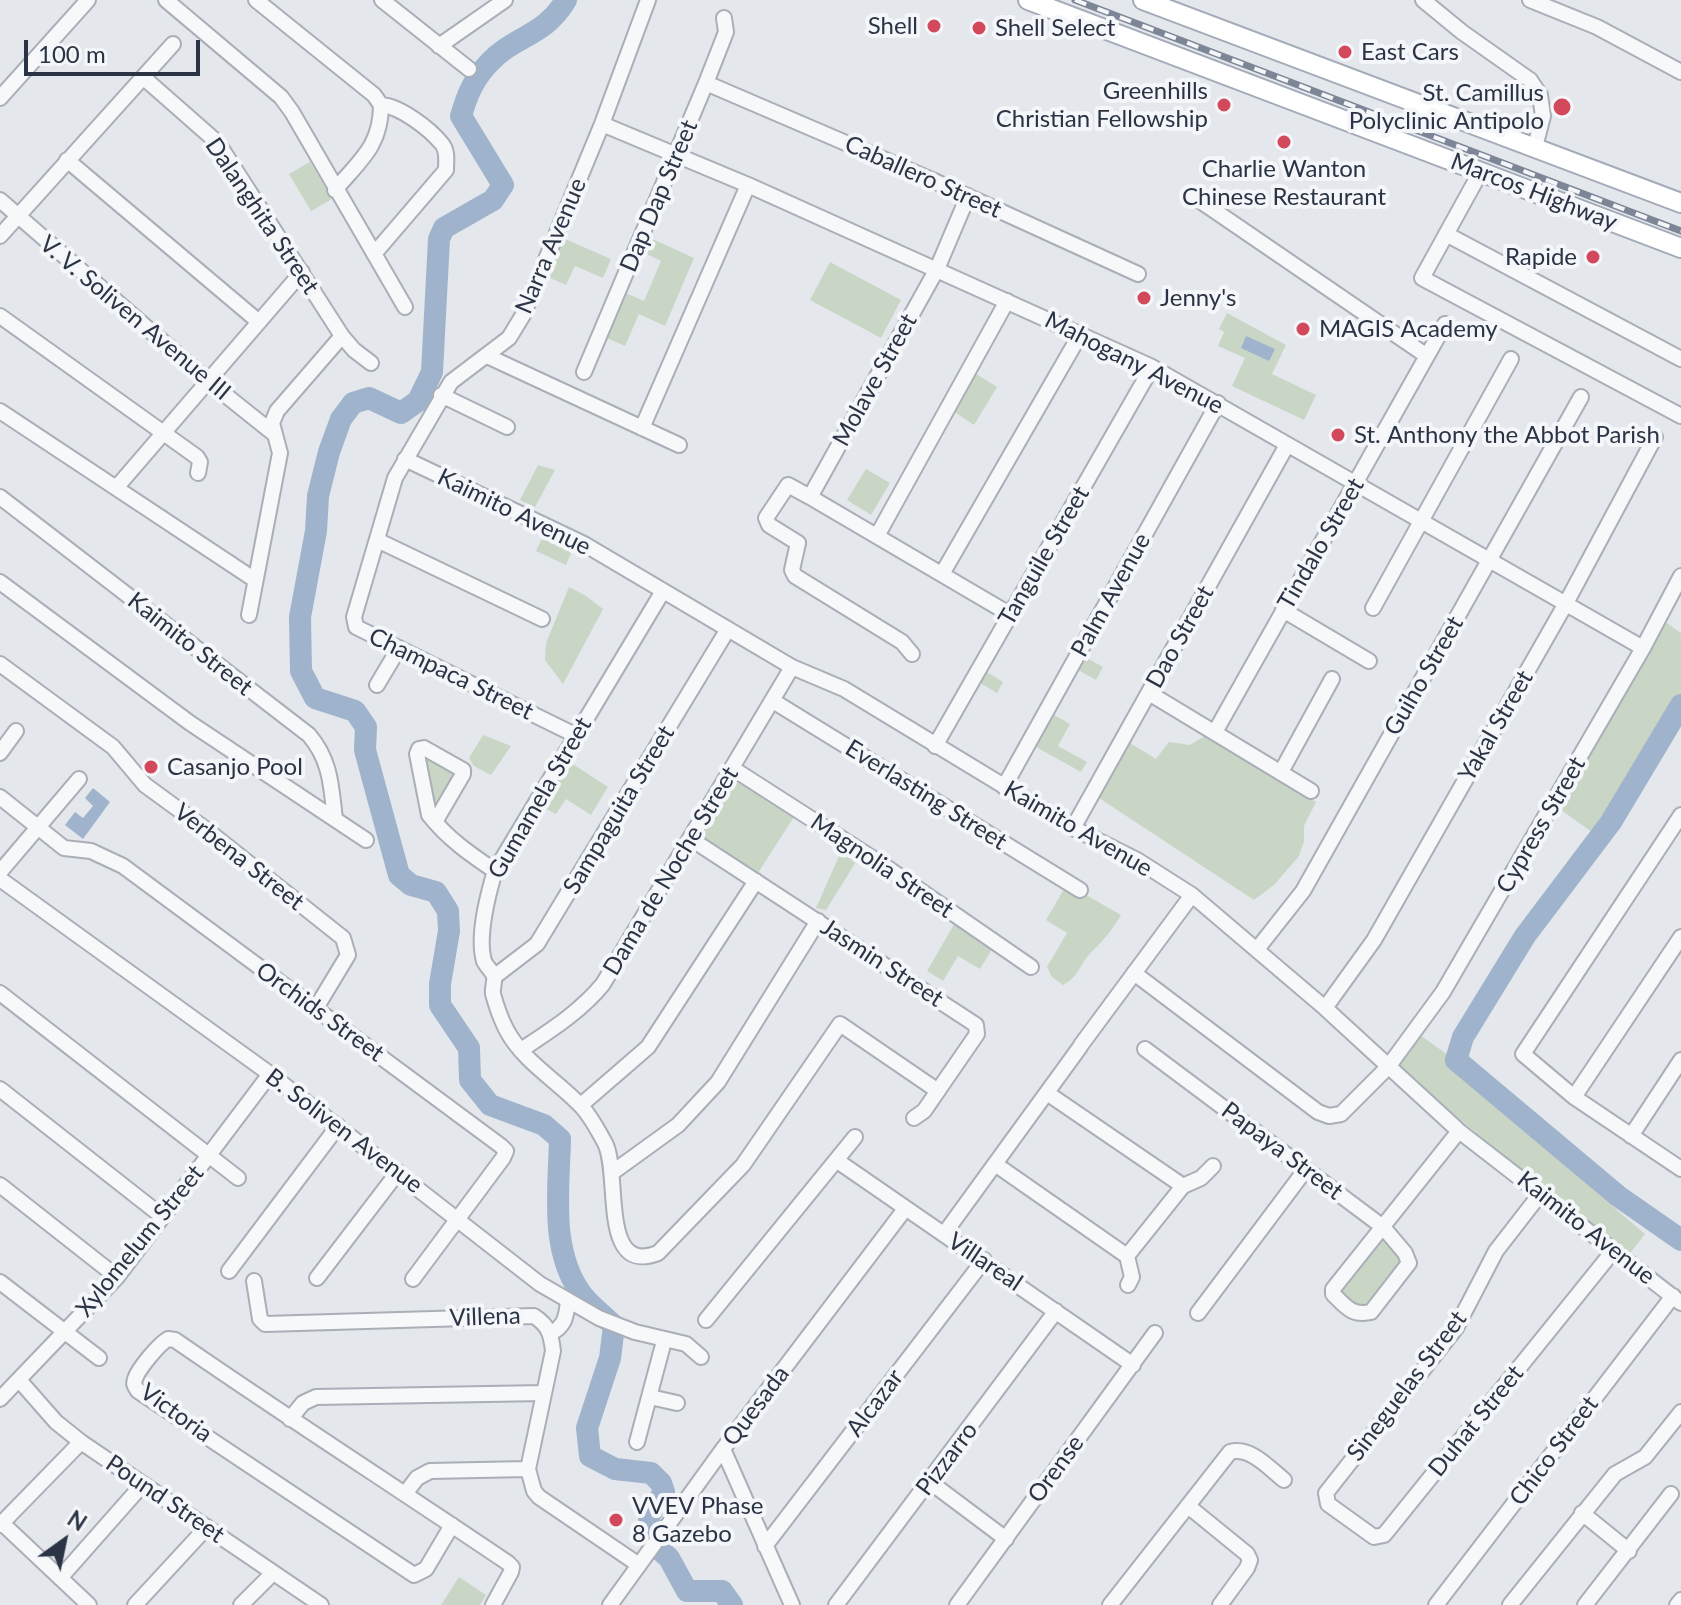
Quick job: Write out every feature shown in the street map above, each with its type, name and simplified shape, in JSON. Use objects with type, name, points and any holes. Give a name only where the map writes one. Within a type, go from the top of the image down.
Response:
[{"type":"main road","name":"Marcos Highway","points":[[1028,0],[1681,248]]},
{"type":"main road","name":"Marcos Highway","points":[[1143,0],[1681,203]]},
{"type":"street","points":[[0,98],[88,0]]},
{"type":"street","points":[[166,0],[281,97],[405,307]]},
{"type":"street","points":[[256,0],[374,95],[381,105],[381,126],[374,143],[335,190]]},
{"type":"street","points":[[382,0],[469,69]]},
{"type":"street","points":[[439,46],[505,0]]},
{"type":"street","name":"Narra Avenue","points":[[405,459],[441,395],[466,368],[509,338],[523,315],[602,124],[648,0]]},
{"type":"street","points":[[1423,0],[1530,80],[1540,95],[1543,116],[1535,147]]},
{"type":"street","points":[[1530,0],[1597,27],[1680,70]]},
{"type":"street","name":"Dap Dap Street","points":[[584,372],[706,83],[726,32],[724,18]]},
{"type":"street","points":[[0,236],[173,44]]},
{"type":"street","name":"Dalanghita Street","points":[[144,78],[218,143],[342,336],[371,363]]},
{"type":"street","name":"Caballero Street","points":[[706,83],[968,196],[1138,274]]},
{"type":"street","points":[[374,254],[446,170],[447,156],[443,145],[406,114],[393,106],[381,105]]},
{"type":"street","name":"Mahogany Avenue","points":[[602,124],[748,185],[1152,367],[1643,648]]},
{"type":"street","points":[[67,160],[259,322]]},
{"type":"street","points":[[1481,171],[1422,274],[1425,281],[1681,416]]},
{"type":"street","points":[[642,428],[748,185]]},
{"type":"street","name":"Molave Street","points":[[810,497],[937,269],[968,196]]},
{"type":"street","points":[[1196,198],[1427,356]]},
{"type":"street","name":"V. V. Soliven Avenue III","points":[[0,200],[208,381],[273,433]]},
{"type":"street","points":[[1446,234],[1681,359]]},
{"type":"street","points":[[116,488],[302,272]]},
{"type":"street","points":[[877,536],[1007,301]]},
{"type":"street","points":[[0,316],[197,457],[200,462],[198,473]]},
{"type":"street","name":"Tindalo Street","points":[[1215,732],[1445,324]]},
{"type":"street","points":[[942,574],[1081,333]]},
{"type":"street","points":[[249,615],[280,453],[272,423],[277,411],[342,336]]},
{"type":"street","points":[[487,356],[679,445]]},
{"type":"street","points":[[1373,608],[1511,359]]},
{"type":"street","name":"Tanguile Street","points":[[935,746],[1152,367]]},
{"type":"street","points":[[441,395],[507,427]]},
{"type":"street","name":"Guiho Street","points":[[1258,948],[1303,891],[1581,397]]},
{"type":"street","name":"Palm Avenue","points":[[1004,787],[1218,403]]},
{"type":"street","points":[[0,411],[255,580]]},
{"type":"street","name":"Yakal Street","points":[[1325,1008],[1374,940],[1565,605],[1655,437]]},
{"type":"street","name":"Dao Street","points":[[1073,828],[1287,445]]},
{"type":"street","name":"Champaca Street","points":[[405,459],[395,478],[354,617],[356,627],[575,735]]},
{"type":"street","name":"Kaimito Avenue","points":[[405,459],[584,544],[792,667],[844,689],[1073,828],[1137,860],[1192,895],[1258,948],[1459,1131],[1677,1300]]},
{"type":"street","points":[[912,654],[902,642],[795,576],[792,570],[798,543],[769,525],[766,518],[788,485],[1011,615]]},
{"type":"street","name":"Kaimito Street","points":[[0,497],[309,735],[322,750],[335,819]]},
{"type":"street","points":[[377,540],[542,619]]},
{"type":"street","name":"Cypress Street","points":[[1134,973],[1318,1112],[1329,1116],[1341,1114],[1388,1067],[1443,992],[1643,648],[1681,576]]},
{"type":"street","points":[[0,582],[178,714],[366,840]]},
{"type":"street","name":"Gumamela Street","points":[[663,591],[495,871],[487,897],[483,944],[484,961],[494,977],[493,993],[507,1030],[521,1050],[581,1105],[607,1148],[613,1172],[616,1229],[622,1247],[627,1253],[646,1258],[658,1253],[743,1165],[840,1024],[938,1091]]},
{"type":"street","points":[[1283,610],[1369,661]]},
{"type":"street","name":"Sampaguita Street","points":[[494,977],[537,944],[728,629]]},
{"type":"street","points":[[377,685],[399,648]]},
{"type":"street","name":"Verbena Street","points":[[0,664],[113,747],[145,785],[343,938],[348,955],[316,1008]]},
{"type":"street","name":"Dama de Noche Street","points":[[521,1050],[567,1020],[603,984],[792,667]]},
{"type":"street","points":[[1281,772],[1332,679]]},
{"type":"street","points":[[1149,693],[1311,791]]},
{"type":"street","name":"Everlasting Street","points":[[773,701],[1080,890]]},
{"type":"street","points":[[0,753],[16,731]]},
{"type":"street","points":[[435,822],[463,770],[424,748],[419,749],[417,754],[429,815],[435,822],[458,846],[495,871]]},
{"type":"street","name":"Magnolia Street","points":[[732,768],[883,865],[1031,967]]},
{"type":"street","points":[[0,872],[79,779]]},
{"type":"street","name":"Orchids Street","points":[[0,797],[64,848],[91,851],[116,862],[506,1151],[413,1279]]},
{"type":"street","points":[[1679,823],[1523,1052],[1524,1057],[1574,1097],[1681,1169]]},
{"type":"street","name":"Jasmin Street","points":[[691,839],[976,1025],[977,1034],[924,1111],[914,1118]]},
{"type":"street","name":"B. Soliven Avenue","points":[[0,879],[270,1074],[540,1284],[599,1318],[664,1341],[686,1344],[701,1357]]},
{"type":"street","points":[[581,1105],[648,1047],[756,881]]},
{"type":"street","points":[[944,1234],[1192,895]]},
{"type":"street","points":[[613,1172],[678,1125],[718,1082],[818,921]]},
{"type":"street","points":[[1574,1097],[1681,937]]},
{"type":"street","points":[[0,993],[238,1178]]},
{"type":"street","name":"Papaya Street","points":[[1145,1049],[1383,1227],[1405,1253],[1409,1263],[1371,1312],[1352,1313],[1333,1294],[1333,1289],[1383,1227]]},
{"type":"street","points":[[1631,1136],[1681,1060]]},
{"type":"street","name":"Xylomelum Street","points":[[0,1399],[117,1277],[270,1074]]},
{"type":"street","points":[[0,1089],[163,1217]]},
{"type":"street","points":[[1047,1093],[1183,1186]]},
{"type":"street","points":[[229,1271],[338,1126]]},
{"type":"street","points":[[1383,1227],[1459,1131]]},
{"type":"street","points":[[706,1320],[855,1137]]},
{"type":"street","name":"Villareal","points":[[836,1160],[1133,1365]]},
{"type":"street","points":[[995,1164],[1127,1256],[1132,1277],[1128,1285]]},
{"type":"street","points":[[1127,1256],[1183,1186],[1201,1178],[1213,1166]]},
{"type":"street","points":[[1198,1313],[1306,1169]]},
{"type":"street","points":[[317,1278],[398,1172]]},
{"type":"street","points":[[0,1185],[117,1277]]},
{"type":"street","name":"Sineguelas Street","points":[[1325,1499],[1326,1493],[1456,1328],[1496,1251],[1541,1193]]},
{"type":"street","name":"Quesada","points":[[610,1605],[723,1449],[905,1209]]},
{"type":"street","name":"Duhat Street","points":[[1325,1499],[1374,1537],[1384,1535],[1614,1250]]},
{"type":"street","name":"Alcazar","points":[[765,1546],[984,1260]]},
{"type":"street","name":"Villena","points":[[254,1281],[260,1319],[265,1324],[534,1316],[551,1333],[553,1351],[528,1469]]},
{"type":"street","points":[[0,1282],[99,1358]]},
{"type":"street","name":"Chico Street","points":[[1444,1602],[1677,1300]]},
{"type":"street","points":[[551,1333],[560,1329],[566,1319],[568,1302]]},
{"type":"street","name":"Pizzarro","points":[[836,1605],[1056,1311]]},
{"type":"street","name":"Orense","points":[[957,1605],[1155,1333]]},
{"type":"street","name":"Victoria","points":[[452,1525],[426,1569],[414,1575],[138,1391],[134,1385],[135,1377],[161,1343],[168,1339],[175,1340],[452,1525],[512,1567],[493,1605]]},
{"type":"street","points":[[637,1442],[664,1341]]},
{"type":"street","name":"Pound Street","points":[[20,1381],[56,1422],[81,1442],[321,1605]]},
{"type":"street","points":[[290,1419],[303,1403],[316,1397],[544,1393]]},
{"type":"street","points":[[650,1397],[677,1403]]},
{"type":"street","points":[[1510,1605],[1615,1474],[1645,1457],[1681,1412]]},
{"type":"street","points":[[81,1442],[1,1524],[89,1605]]},
{"type":"street","points":[[723,1449],[792,1605]]},
{"type":"street","points":[[1110,1605],[1230,1452],[1247,1452],[1284,1480]]},
{"type":"street","points":[[405,1494],[417,1478],[430,1471],[528,1469],[539,1497],[643,1560]]},
{"type":"street","points":[[930,1482],[1006,1539]]},
{"type":"street","points":[[60,1578],[143,1484]]},
{"type":"street","points":[[1585,1605],[1671,1494]]},
{"type":"street","points":[[1188,1506],[1247,1554],[1250,1560],[1220,1605]]},
{"type":"street","points":[[1582,1513],[1629,1551]]},
{"type":"street","points":[[135,1605],[207,1527]]},
{"type":"street","points":[[241,1605],[273,1573]]},
{"type":"street","points":[[1677,1605],[1681,1600]]},
{"type":"green space","points":[[310,162],[332,199],[311,211],[289,174]]},
{"type":"green space","points":[[644,235],[694,258],[665,326],[639,314],[625,346],[602,336],[621,291],[644,301],[661,261],[638,250]]},
{"type":"green space","points":[[558,236],[611,259],[603,278],[575,266],[566,285],[541,274]]},
{"type":"green space","points":[[830,262],[901,300],[881,338],[810,300]]},
{"type":"green space","points":[[1227,313],[1286,345],[1272,374],[1316,395],[1304,420],[1232,386],[1245,358],[1218,346],[1224,332],[1219,329]]},
{"type":"green space","points":[[973,372],[997,387],[974,425],[950,409]]},
{"type":"green space","points":[[538,465],[555,470],[535,507],[520,500]]},
{"type":"green space","points":[[866,469],[890,483],[871,515],[847,500]]},
{"type":"green space","points":[[546,530],[575,544],[566,565],[536,551]]},
{"type":"green space","points":[[569,587],[603,609],[563,684],[545,660],[546,643]]},
{"type":"green space","points":[[1657,616],[1681,633],[1681,709],[1603,840],[1550,802]]},
{"type":"green space","points":[[1080,654],[1103,667],[1096,680],[1073,667]]},
{"type":"green space","points":[[982,669],[1003,682],[997,693],[975,680]]},
{"type":"green space","points":[[1047,711],[1070,724],[1058,746],[1087,762],[1081,772],[1029,743]]},
{"type":"green space","points":[[483,735],[511,746],[491,775],[474,766],[469,758]]},
{"type":"green space","points":[[1205,736],[1316,802],[1304,826],[1304,841],[1299,856],[1274,885],[1254,900],[1099,798],[1130,743],[1156,759],[1169,742],[1190,745]]},
{"type":"green space","points":[[424,751],[457,769],[435,817],[419,755]]},
{"type":"green space","points":[[562,757],[608,787],[591,815],[566,799],[556,814],[533,802]]},
{"type":"green space","points":[[734,777],[794,817],[756,876],[697,836]]},
{"type":"green space","points":[[843,847],[859,857],[826,910],[816,908]]},
{"type":"green space","points":[[1067,884],[1121,915],[1075,975],[1063,985],[1052,977],[1047,967],[1067,933],[1046,920]]},
{"type":"green space","points":[[956,921],[995,944],[980,969],[958,956],[943,981],[927,971]]},
{"type":"green space","points":[[1420,1035],[1448,1055],[1449,1066],[1645,1234],[1628,1256],[1394,1066]]},
{"type":"green space","points":[[1382,1231],[1405,1264],[1369,1310],[1351,1310],[1337,1288]]},
{"type":"green space","points":[[459,1577],[486,1595],[480,1605],[441,1605]]},
{"type":"water","points":[[1246,336],[1275,349],[1269,361],[1241,348]]},
{"type":"water","points":[[93,788],[110,802],[83,839],[65,825],[75,812],[83,818],[93,806],[85,798]]},
{"type":"waterway","points":[[566,0],[539,29],[499,53],[480,74],[469,94],[461,116],[503,185],[493,200],[444,228],[439,239],[432,372],[418,401],[401,413],[369,398],[353,403],[341,419],[318,496],[316,531],[300,617],[301,671],[315,698],[355,711],[366,727],[365,750],[399,875],[411,885],[436,892],[448,911],[449,931],[440,984],[440,1005],[469,1048],[470,1080],[490,1105],[544,1125],[560,1139],[558,1220],[565,1260],[583,1296],[614,1326],[610,1358],[587,1428],[590,1456],[615,1469],[651,1473],[661,1483],[664,1492],[649,1516],[651,1542],[669,1558],[687,1591],[722,1591],[732,1605]]},
{"type":"waterway","points":[[1681,705],[1611,822],[1525,936],[1463,1037],[1456,1060],[1618,1196],[1681,1240]]},
{"type":"railway","points":[[1075,0],[1681,231]]},
{"type":"place","name":"Shell","points":[[934,26]]},
{"type":"place","name":"Shell Select","points":[[979,28]]},
{"type":"place","name":"East Cars","points":[[1345,52]]},
{"type":"place","name":"Greenhills Christian Fellowship","points":[[1224,105]]},
{"type":"place","name":"St. Camillus Polyclinic Antipolo","points":[[1562,107]]},
{"type":"place","name":"Charlie Wanton Chinese Restaurant","points":[[1284,142]]},
{"type":"place","name":"Rapide","points":[[1593,257]]},
{"type":"place","name":"Jenny's","points":[[1144,298]]},
{"type":"place","name":"MAGIS Academy","points":[[1303,329]]},
{"type":"place","name":"St. Anthony the Abbot Parish","points":[[1338,435]]},
{"type":"place","name":"Casanjo Pool","points":[[151,767]]},
{"type":"place","name":"VVEV Phase 8 Gazebo","points":[[616,1520]]}]
